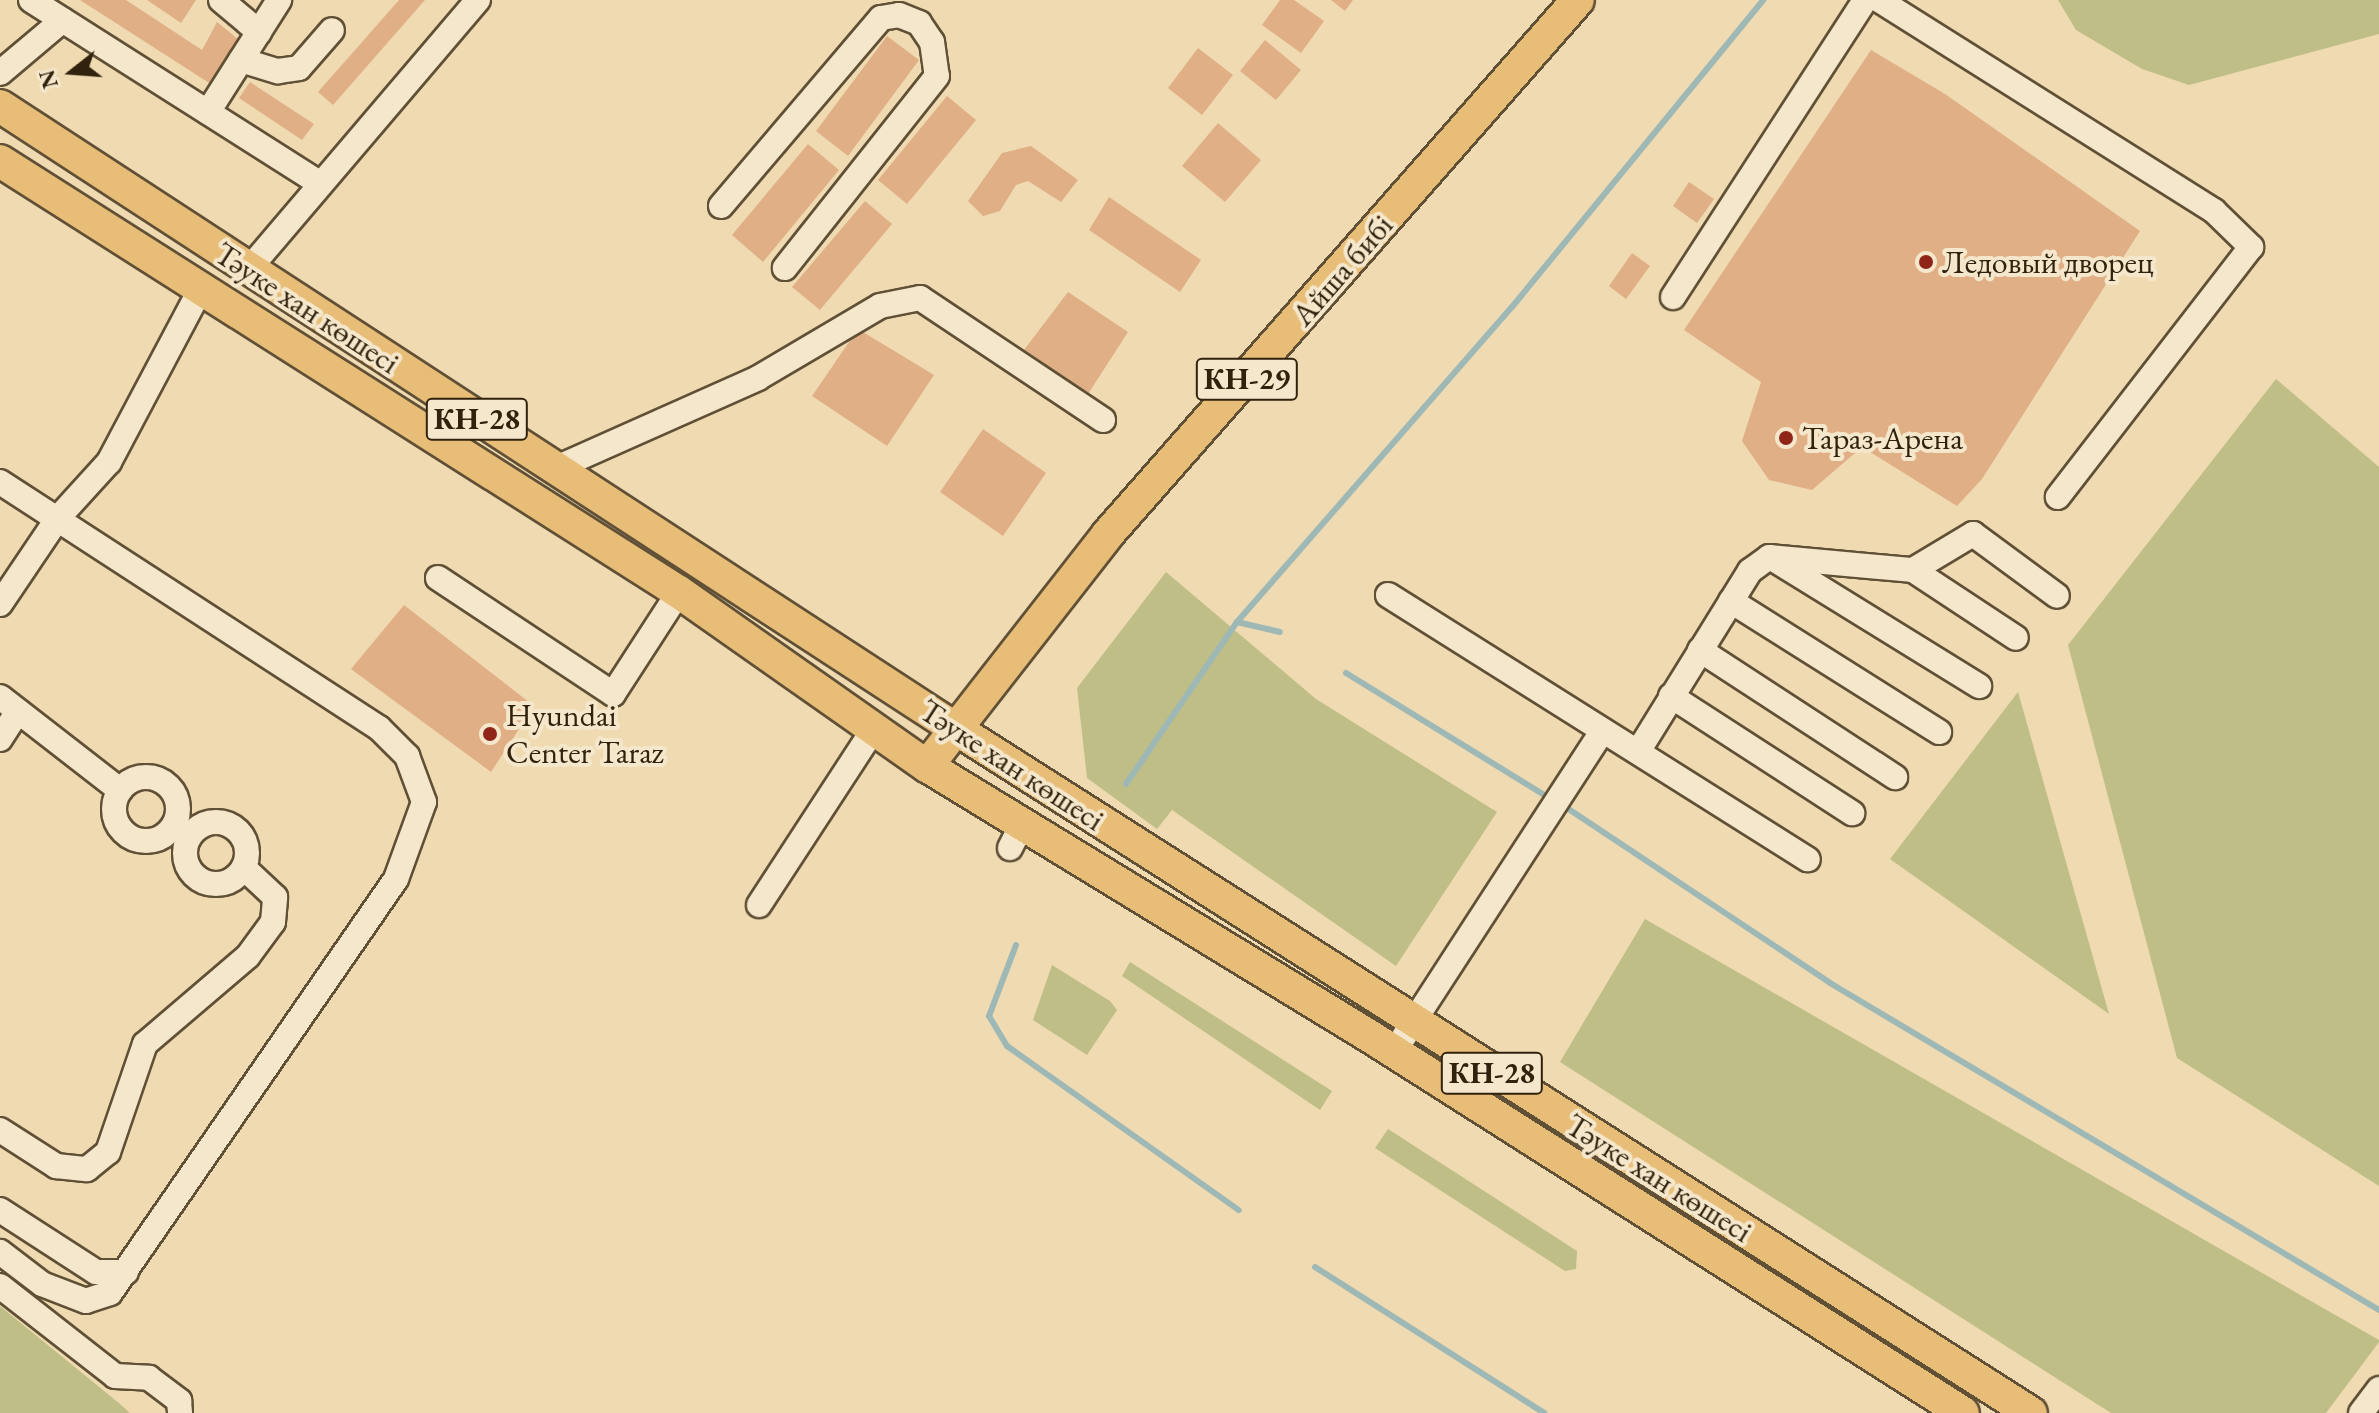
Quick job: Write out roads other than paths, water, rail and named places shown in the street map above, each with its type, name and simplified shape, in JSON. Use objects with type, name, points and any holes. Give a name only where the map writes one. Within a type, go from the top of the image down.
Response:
[{"type":"main road","name":"Айша бибі","points":[[927,766],[1108,534],[1578,0]]},
{"type":"main road","name":"Тәуке хан көшесі","points":[[0,106],[956,729],[1413,1023],[2031,1413]]},
{"type":"main road","name":"Тәуке хан көшесі","points":[[1,162],[679,592],[875,727],[1016,836],[1394,1052],[1963,1413]]},
{"type":"street","points":[[31,0],[321,184]]},
{"type":"street","points":[[221,0],[259,32]]},
{"type":"street","points":[[208,112],[279,0]]},
{"type":"street","points":[[248,270],[478,0]]},
{"type":"street","points":[[1673,297],[1865,0]]},
{"type":"street","points":[[1879,0],[2214,211],[2251,247],[2058,497]]},
{"type":"street","points":[[721,206],[881,18],[907,8],[932,42],[937,76],[785,268]]},
{"type":"street","points":[[0,73],[63,20]]},
{"type":"street","points":[[241,60],[278,71],[299,68],[332,30]]},
{"type":"street","points":[[0,604],[58,518],[109,462],[201,288]]},
{"type":"street","points":[[554,469],[758,378],[880,306],[920,298],[1103,420]]},
{"type":"street","points":[[0,482],[379,728],[407,756],[424,802],[396,879],[110,1293],[86,1301],[42,1284],[0,1252]]},
{"type":"street","points":[[1913,570],[1973,534],[2057,596]]},
{"type":"street","points":[[1769,557],[1979,686]]},
{"type":"street","points":[[1639,750],[1750,571],[1769,557],[1913,570],[2016,638]]},
{"type":"street","points":[[438,578],[613,694],[679,592]]},
{"type":"street","points":[[1388,595],[1808,859]]},
{"type":"street","points":[[1731,601],[1939,732]]},
{"type":"street","points":[[1700,650],[1895,777]]},
{"type":"street","points":[[1671,696],[1852,813]]},
{"type":"street","points":[[0,739],[9,704],[120,790]]},
{"type":"street","points":[[759,905],[875,727]]},
{"type":"street","points":[[1394,1052],[1602,732]]},
{"type":"street","points":[[0,1130],[56,1166],[87,1169],[108,1152],[145,1044],[248,956],[273,922],[275,897],[244,868],[243,838],[228,824],[208,823],[180,834],[149,841],[129,836],[114,810],[120,790],[137,777],[168,784],[178,803],[180,834],[186,862],[198,879],[228,883],[244,868]]},
{"type":"street","points":[[0,1210],[96,1272],[126,1272]]},
{"type":"street","points":[[0,1286],[115,1376],[149,1378],[179,1401],[180,1413]]},
{"type":"street","points":[[2361,1413],[2379,1389]]},
{"type":"waterway","points":[[1237,622],[1512,307],[1763,0]]},
{"type":"waterway","points":[[1126,784],[1237,622],[1280,632]]},
{"type":"waterway","points":[[1346,673],[1551,799]]},
{"type":"waterway","points":[[1561,804],[1830,983],[2379,1310]]},
{"type":"waterway","points":[[1016,945],[989,1016],[1007,1046],[1239,1210]]},
{"type":"waterway","points":[[1315,1267],[1544,1413]]},
{"type":"place","name":"Ледовый дворец","points":[[1926,262]]},
{"type":"place","name":"Тараз-Арена","points":[[1786,438]]},
{"type":"place","name":"Hyundai Center Taraz","points":[[490,734]]}]
